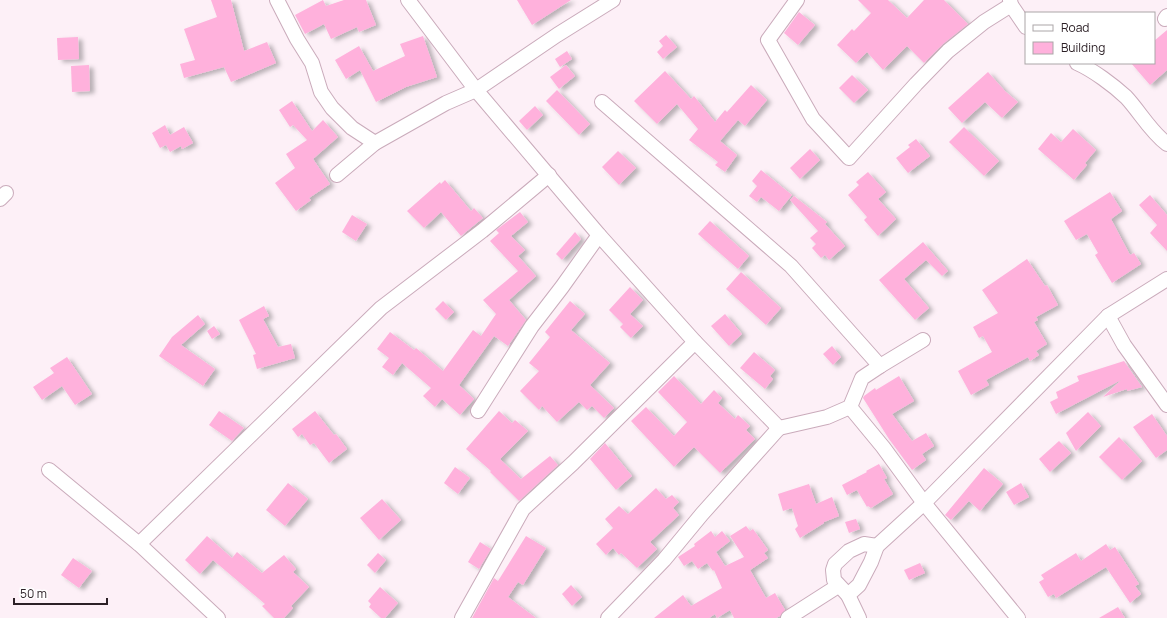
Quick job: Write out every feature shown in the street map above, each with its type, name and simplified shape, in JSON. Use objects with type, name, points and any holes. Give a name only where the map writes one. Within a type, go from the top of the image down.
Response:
[{"type":"street","points":[[277,0],[297,39],[312,63],[321,92],[332,108],[352,128],[375,143]]},
{"type":"street","points":[[408,0],[476,90],[599,235],[694,342],[779,428]]},
{"type":"street","points":[[337,175],[375,143],[446,103],[476,90],[544,43],[613,0]]},
{"type":"street","points":[[797,0],[768,40],[814,119],[849,158],[948,51],[984,22],[1011,3],[1025,25]]},
{"type":"street","points":[[1080,64],[1089,68],[1126,98],[1159,138],[1167,144]]},
{"type":"street","points":[[602,102],[791,266],[880,366]]},
{"type":"street","points":[[139,544],[381,308],[482,230],[549,175]]},
{"type":"street","points":[[478,411],[532,326],[599,235]]},
{"type":"street","points":[[848,595],[859,585],[878,546],[924,503],[1108,316],[1167,279]]},
{"type":"street","points":[[1108,316],[1124,345],[1167,405]]},
{"type":"street","points":[[608,618],[664,560],[702,514],[779,428],[827,417],[850,407],[862,378],[923,340]]},
{"type":"street","points":[[462,618],[523,509],[573,463],[694,342]]},
{"type":"street","points":[[850,407],[883,447],[924,503],[1018,618]]},
{"type":"street","points":[[49,470],[139,544],[218,618]]},
{"type":"street","points":[[858,618],[848,595],[834,580],[833,570],[835,564],[849,551],[864,544],[878,546]]},
{"type":"street","points":[[788,618],[838,586]]},
{"type":"building","points":[[211,0],[231,0],[244,51],[267,42],[276,63],[231,82],[224,67],[184,78],[180,64],[195,60],[184,29],[217,17]]},
{"type":"building","points":[[323,0],[326,6],[344,0],[366,0],[376,25],[359,32],[357,27],[331,39],[324,24],[305,34],[295,15]]},
{"type":"building","points":[[517,0],[571,0],[532,25]]},
{"type":"building","points":[[858,0],[888,0],[907,18],[924,0],[944,0],[968,24],[943,44],[924,63],[907,46],[883,70],[867,52],[856,63],[837,45],[852,29],[854,31],[871,13]]},
{"type":"building","points":[[799,12],[815,25],[798,45],[784,33]]},
{"type":"building","points":[[1167,30],[1167,70],[1150,85],[1132,64],[1155,64],[1155,40]]},
{"type":"building","points":[[666,35],[677,47],[663,59],[657,52],[663,46],[659,41]]},
{"type":"building","points":[[423,36],[437,77],[406,87],[376,102],[360,70],[346,79],[335,60],[359,46],[373,71],[405,56],[400,44]]},
{"type":"building","points":[[78,37],[79,59],[58,60],[57,38]]},
{"type":"building","points":[[567,51],[572,59],[560,67],[555,59]]},
{"type":"building","points":[[89,65],[90,91],[72,92],[71,66]]},
{"type":"building","points":[[566,65],[575,76],[559,89],[550,77]]},
{"type":"building","points":[[665,71],[691,99],[694,96],[715,122],[725,110],[727,112],[751,85],[767,100],[745,126],[738,120],[720,141],[737,155],[725,172],[715,165],[718,162],[689,140],[698,129],[677,104],[657,124],[634,101]]},
{"type":"building","points":[[988,72],[1005,91],[1018,102],[1002,118],[985,102],[962,123],[948,108]]},
{"type":"building","points":[[852,75],[868,90],[854,103],[839,88]]},
{"type":"building","points":[[557,90],[590,124],[579,135],[546,101]]},
{"type":"building","points":[[292,101],[312,131],[323,120],[338,137],[313,159],[330,184],[309,198],[311,200],[296,211],[275,183],[295,168],[286,154],[307,140],[293,125],[290,127],[279,110]]},
{"type":"building","points":[[535,106],[543,115],[527,130],[519,121]]},
{"type":"building","points":[[165,125],[170,135],[184,127],[193,143],[182,149],[181,146],[170,152],[166,145],[160,148],[152,133]]},
{"type":"building","points":[[964,127],[999,161],[984,176],[949,142]]},
{"type":"building","points":[[1073,129],[1096,150],[1085,163],[1087,165],[1074,180],[1038,149],[1051,133],[1061,142]]},
{"type":"building","points":[[916,139],[930,156],[908,173],[896,158],[910,147],[908,145]]},
{"type":"building","points":[[810,149],[820,160],[800,179],[790,168]]},
{"type":"building","points":[[618,151],[636,168],[619,185],[602,167]]},
{"type":"building","points":[[761,170],[792,195],[779,211],[761,197],[757,202],[749,196],[757,186],[752,181]]},
{"type":"building","points":[[868,172],[886,192],[878,199],[896,219],[878,236],[864,220],[867,217],[848,195],[859,185],[856,182]]},
{"type":"building","points":[[445,180],[471,211],[474,208],[483,218],[461,236],[441,212],[424,228],[407,211],[440,182],[441,184]]},
{"type":"building","points":[[1110,192],[1122,211],[1111,219],[1130,255],[1134,253],[1141,264],[1112,283],[1095,255],[1098,253],[1087,234],[1076,240],[1064,221]]},
{"type":"building","points":[[1150,195],[1167,215],[1167,251],[1150,233],[1157,225],[1139,205]]},
{"type":"building","points":[[794,196],[827,222],[825,224],[845,246],[829,260],[825,255],[821,258],[812,248],[816,244],[810,238],[818,231],[790,200]]},
{"type":"building","points":[[520,212],[528,222],[511,236],[525,250],[518,256],[536,276],[509,300],[526,320],[508,346],[494,336],[459,385],[474,399],[460,415],[442,399],[435,407],[423,396],[431,388],[402,363],[393,375],[382,367],[389,358],[377,349],[390,332],[414,350],[416,348],[443,371],[473,330],[481,336],[496,314],[483,300],[518,271],[490,241],[499,233],[496,230]]},
{"type":"building","points":[[352,215],[367,224],[356,241],[342,232]]},
{"type":"building","points":[[710,221],[749,256],[738,269],[698,234]]},
{"type":"building","points":[[575,232],[581,239],[562,260],[556,254]]},
{"type":"building","points":[[923,242],[948,271],[942,276],[926,260],[904,279],[929,308],[915,320],[879,280]]},
{"type":"building","points":[[1027,259],[1045,286],[1047,285],[1058,305],[1036,317],[1038,320],[1034,322],[1047,344],[1036,351],[1039,355],[1030,361],[1028,357],[986,380],[989,385],[971,395],[958,371],[992,352],[983,336],[979,338],[973,327],[998,313],[982,290]]},
{"type":"building","points":[[741,272],[781,308],[766,325],[726,289]]},
{"type":"building","points":[[630,287],[643,300],[630,314],[643,326],[631,338],[620,327],[623,324],[609,310]]},
{"type":"building","points":[[443,301],[454,312],[446,320],[435,309]]},
{"type":"building","points":[[570,301],[585,314],[571,330],[610,363],[590,385],[614,408],[604,418],[592,406],[587,410],[579,402],[557,422],[542,406],[539,410],[520,391],[539,371],[529,363],[550,337],[545,332]]},
{"type":"building","points":[[264,306],[269,316],[263,319],[278,347],[291,344],[295,358],[257,369],[253,355],[256,354],[239,320]]},
{"type":"building","points":[[725,314],[742,334],[729,346],[711,326]]},
{"type":"building","points":[[198,315],[205,324],[181,345],[215,369],[203,386],[159,356],[172,337]]},
{"type":"building","points":[[214,326],[220,334],[212,339],[207,331]]},
{"type":"building","points":[[832,346],[841,357],[833,365],[823,354]]},
{"type":"building","points":[[754,352],[775,370],[770,376],[773,379],[765,389],[740,368]]},
{"type":"building","points":[[67,357],[92,394],[75,405],[62,386],[42,400],[33,387],[54,373],[50,368]]},
{"type":"building","points":[[1124,361],[1142,387],[1127,391],[1127,389],[1103,397],[1121,380],[1056,414],[1050,402],[1058,398],[1056,392],[1079,381],[1077,376]]},
{"type":"building","points":[[674,376],[701,404],[714,390],[722,398],[718,403],[735,419],[738,415],[750,426],[746,430],[755,439],[720,473],[694,447],[674,467],[631,421],[646,407],[674,436],[687,422],[658,392]]},
{"type":"building","points":[[899,376],[914,401],[892,414],[912,441],[926,433],[934,446],[922,454],[926,460],[912,470],[889,439],[863,398],[875,388],[876,390]]},
{"type":"building","points":[[219,411],[244,428],[232,441],[209,425]]},
{"type":"building","points":[[315,411],[334,435],[336,434],[347,449],[329,463],[314,443],[310,445],[302,434],[298,437],[292,429]]},
{"type":"building","points":[[499,411],[512,423],[515,420],[528,431],[500,459],[521,479],[550,456],[558,465],[519,501],[490,472],[491,471],[466,449]]},
{"type":"building","points":[[1088,412],[1101,426],[1076,451],[1066,433]]},
{"type":"building","points":[[1152,414],[1167,436],[1167,450],[1156,458],[1133,427]]},
{"type":"building","points":[[1119,437],[1142,461],[1122,480],[1099,457]]},
{"type":"building","points":[[1059,441],[1071,453],[1050,472],[1039,459]]},
{"type":"building","points":[[605,443],[632,476],[616,490],[590,459]]},
{"type":"building","points":[[879,464],[887,478],[884,479],[893,494],[871,508],[868,506],[867,507],[857,490],[847,495],[842,485]]},
{"type":"building","points":[[455,467],[470,478],[458,494],[444,483]]},
{"type":"building","points":[[984,468],[1003,484],[980,511],[969,501],[951,520],[945,515]]},
{"type":"building","points":[[288,483],[308,499],[285,526],[266,510]]},
{"type":"building","points":[[1021,483],[1029,497],[1014,505],[1006,492]]},
{"type":"building","points":[[809,484],[816,504],[832,497],[839,516],[824,522],[800,538],[795,529],[798,526],[792,508],[783,511],[778,494]]},
{"type":"building","points":[[656,488],[666,499],[672,495],[679,502],[673,508],[679,515],[650,542],[657,549],[637,568],[621,553],[619,555],[613,548],[606,555],[596,544],[613,528],[605,519],[619,506],[628,514]]},
{"type":"building","points":[[382,499],[401,520],[379,540],[360,518]]},
{"type":"building","points":[[856,519],[860,529],[849,533],[845,522]]},
{"type":"building","points":[[746,526],[750,531],[753,529],[768,550],[764,553],[768,558],[750,570],[766,598],[775,593],[785,610],[780,616],[776,618],[734,618],[730,610],[717,618],[715,614],[709,618],[654,618],[683,595],[691,606],[722,588],[714,570],[713,571],[707,563],[698,569],[692,561],[684,566],[678,557],[695,546],[694,544],[711,531],[715,537],[722,531],[730,541],[716,552],[725,566],[744,557],[730,536]]},
{"type":"building","points":[[207,536],[232,558],[237,552],[262,573],[284,555],[296,569],[293,572],[309,587],[291,606],[293,608],[284,618],[274,618],[262,606],[265,604],[213,560],[200,574],[185,560]]},
{"type":"building","points":[[526,536],[546,548],[523,585],[518,582],[508,597],[536,618],[472,618],[494,578],[498,581]]},
{"type":"building","points":[[480,542],[491,549],[479,569],[468,562]]},
{"type":"building","points":[[1106,544],[1110,550],[1115,547],[1139,584],[1135,586],[1141,594],[1130,603],[1106,567],[1056,598],[1054,594],[1048,597],[1039,582],[1044,579],[1041,575],[1076,553],[1081,561]]},
{"type":"building","points":[[378,553],[386,560],[375,573],[367,565]]},
{"type":"building","points":[[73,558],[92,571],[79,588],[61,575]]},
{"type":"building","points":[[920,563],[925,573],[909,580],[904,570]]},
{"type":"building","points":[[571,585],[582,597],[572,606],[562,594]]},
{"type":"building","points":[[380,587],[398,603],[385,618],[381,618],[369,607],[371,604],[368,601]]},
{"type":"building","points":[[1118,607],[1125,618],[1099,618]]}]
